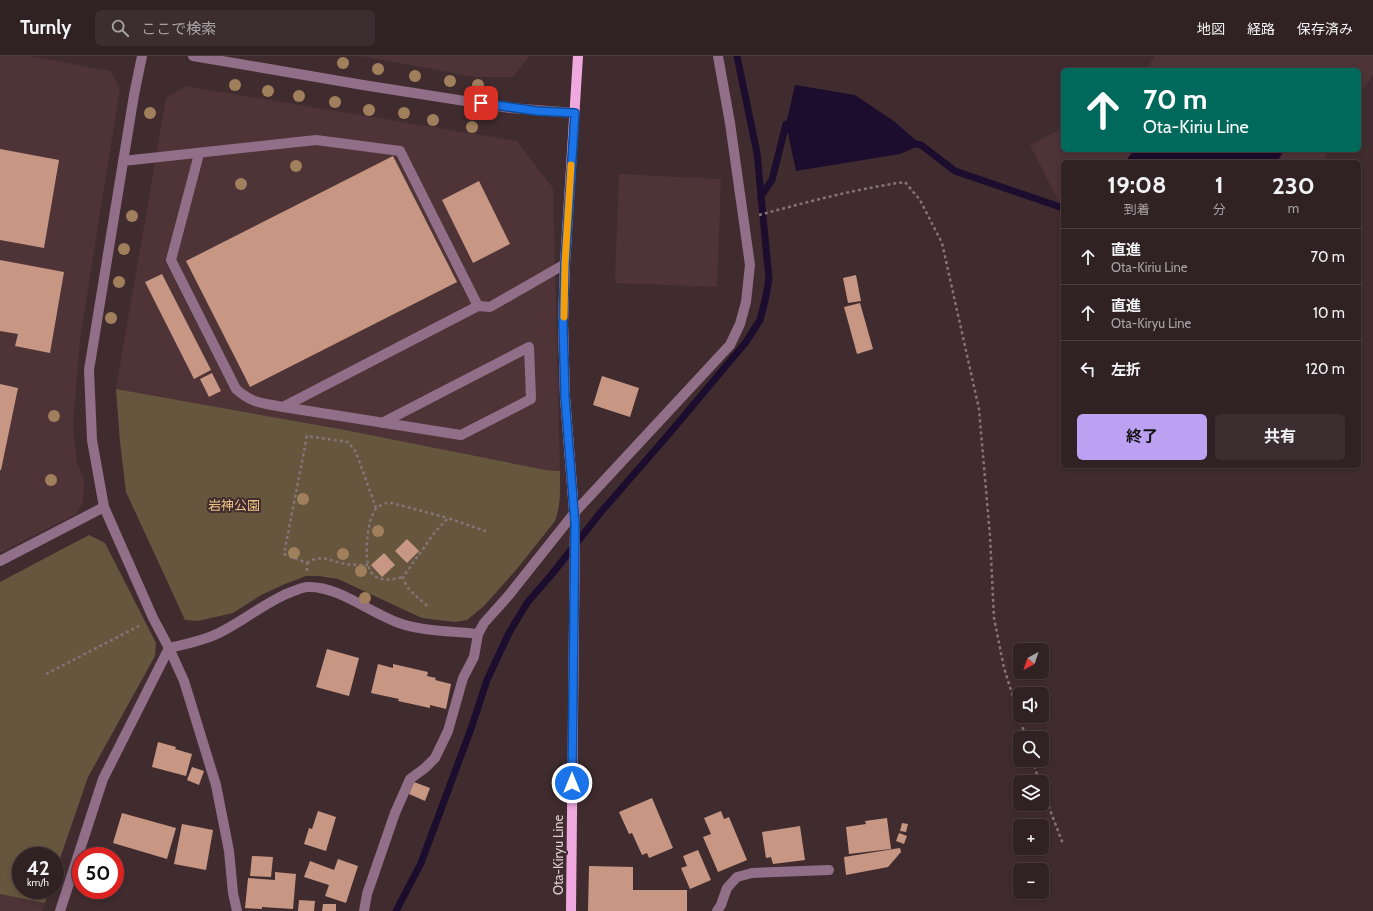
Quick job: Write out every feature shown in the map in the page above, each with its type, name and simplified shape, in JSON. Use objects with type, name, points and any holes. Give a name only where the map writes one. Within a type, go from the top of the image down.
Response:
[{"type":"main road","points":[[575,512],[565,397],[563,323],[565,264],[578,56]]},
{"type":"main road","name":"Ota-Kiryu Line","points":[[571,911],[575,512]]},
{"type":"street","points":[[142,56],[134,95],[89,370],[92,440],[104,507],[153,618],[184,681],[216,785],[229,851],[233,893],[237,911]]},
{"type":"street","points":[[193,56],[363,86],[503,107],[575,113]]},
{"type":"street","points":[[364,911],[367,894],[395,813],[410,779],[425,768],[435,758],[448,731],[463,678],[474,657],[478,634],[484,623],[509,595],[575,512],[730,345],[740,324],[746,302],[750,265],[731,130],[718,56]]},
{"type":"street","points":[[123,161],[199,154],[316,140],[400,151],[478,306]]},
{"type":"street","points":[[199,154],[171,260],[236,389],[248,399],[260,403],[283,407],[461,436],[531,399],[529,347],[382,423]]},
{"type":"street","points":[[283,407],[478,306],[490,307],[565,264]]},
{"type":"street","points":[[0,561],[104,507]]},
{"type":"street","points":[[169,648],[199,641],[218,633],[237,623],[273,600],[295,590],[307,587],[324,589],[344,596],[404,625],[421,629],[478,634]]},
{"type":"street","points":[[60,911],[103,779],[169,648]]},
{"type":"street","points":[[717,911],[727,888],[737,877],[752,872],[829,870]]},
{"type":"path","points":[[755,216],[814,200],[877,186],[905,182],[920,200],[942,243],[979,408],[990,536],[994,618],[1004,668],[1024,731]]},
{"type":"path","points":[[368,565],[345,564],[326,558],[307,563],[284,554],[307,436],[348,442],[356,452],[376,508]]},
{"type":"path","points":[[448,518],[434,532],[403,577],[396,579],[382,579],[371,572],[368,565],[367,539],[370,521],[376,508],[386,503],[392,503],[448,518],[488,532]]},
{"type":"path","points":[[307,563],[307,587]]},
{"type":"path","points":[[403,577],[404,584],[427,606]]},
{"type":"path","points":[[46,674],[153,618]]},
{"type":"path","points":[[1049,807],[1063,844]]},
{"type":"shaded area","points":[[0,56],[30,56],[110,71],[120,88],[80,339],[73,426],[77,463],[84,479],[83,502],[76,514],[0,553]]},
{"type":"shaded area","points":[[361,56],[529,56],[513,77],[475,77]]},
{"type":"shaded area","points":[[1155,56],[1373,56],[1373,75],[1361,92],[1361,68],[1147,68]]},
{"type":"shaded area","points":[[795,85],[855,95],[895,122],[921,145],[900,154],[796,171],[786,124]]},
{"type":"shaded area","points":[[186,86],[517,141],[553,188],[560,471],[546,470],[340,429],[116,389],[166,98]]},
{"type":"shaded area","points":[[1061,129],[1061,152],[1328,152],[1324,160],[1061,160],[1061,206],[1030,145]]},
{"type":"shaded area","points":[[1132,152],[1283,152],[1278,160],[1126,160]]},
{"type":"shaded area","points":[[619,174],[721,179],[717,287],[615,283]]},
{"type":"shaded area","points":[[0,894],[12,896],[12,899],[25,899],[45,903],[42,911],[0,911]]},
{"type":"green space","name":"岩神公園","points":[[116,389],[340,429],[546,470],[560,471],[560,497],[557,515],[555,521],[516,570],[484,606],[467,620],[455,622],[422,618],[338,579],[319,576],[306,576],[261,595],[233,613],[198,621],[185,620],[126,492]]},
{"type":"green space","points":[[89,535],[105,543],[156,643],[155,656],[88,777],[64,847],[12,847],[12,896],[0,894],[0,582]]},
{"type":"green space","points":[[25,899],[46,899],[45,903]]},
{"type":"building","points":[[0,149],[59,160],[44,248],[0,240]]},
{"type":"building","points":[[393,156],[457,282],[250,387],[186,261]]},
{"type":"building","points":[[479,181],[510,244],[473,263],[442,200]]},
{"type":"building","points":[[0,260],[64,272],[50,353],[15,346],[18,334],[0,331]]},
{"type":"building","points":[[162,274],[211,370],[194,379],[145,282]]},
{"type":"building","points":[[856,275],[861,301],[848,303],[843,278]]},
{"type":"building","points":[[860,303],[873,349],[857,354],[844,307]]},
{"type":"building","points":[[212,373],[221,391],[209,397],[200,379]]},
{"type":"building","points":[[602,376],[639,388],[630,417],[593,405]]},
{"type":"building","points":[[0,384],[18,388],[1,470],[0,470]]},
{"type":"building","points":[[407,539],[419,551],[407,563],[395,551]]},
{"type":"building","points":[[384,553],[395,565],[382,577],[371,565]]},
{"type":"building","points":[[327,649],[359,658],[349,696],[316,687]]},
{"type":"building","points":[[378,664],[393,668],[393,664],[428,672],[427,676],[436,678],[435,680],[451,684],[446,709],[430,705],[430,708],[371,693]]},
{"type":"building","points":[[158,742],[176,747],[175,749],[192,754],[186,776],[152,767]]},
{"type":"building","points":[[192,767],[204,771],[199,785],[187,780]]},
{"type":"building","points":[[414,782],[430,788],[425,801],[409,794]]},
{"type":"building","points":[[652,798],[673,848],[649,858],[647,853],[642,855],[632,833],[629,834],[619,812]]},
{"type":"building","points":[[318,811],[336,817],[326,851],[304,844],[309,828],[312,829]]},
{"type":"building","points":[[721,811],[724,819],[729,817],[747,860],[718,872],[703,837],[711,834],[704,818]]},
{"type":"building","points":[[122,813],[176,828],[167,859],[113,843]]},
{"type":"building","points":[[887,818],[891,849],[849,854],[846,827],[866,824],[865,821]]},
{"type":"building","points":[[902,823],[908,824],[906,832],[900,831]]},
{"type":"building","points":[[182,824],[213,830],[206,870],[174,864]]},
{"type":"building","points":[[800,826],[805,860],[773,864],[771,857],[766,858],[762,832]]},
{"type":"building","points":[[899,833],[907,836],[904,844],[896,841]]},
{"type":"building","points":[[900,848],[901,852],[888,867],[846,875],[844,857]]},
{"type":"building","points":[[698,850],[711,880],[690,889],[681,868],[687,866],[683,856]]},
{"type":"building","points":[[252,856],[273,857],[271,877],[250,876]]},
{"type":"building","points":[[338,859],[358,866],[346,903],[325,896],[329,885],[304,877],[310,861],[334,870]]},
{"type":"building","points":[[589,866],[633,867],[633,890],[687,890],[687,911],[588,911]]},
{"type":"building","points":[[275,872],[296,874],[293,909],[262,907],[262,909],[245,908],[248,878],[275,880]]},
{"type":"building","points":[[299,900],[315,901],[314,911],[298,911]]},
{"type":"building","points":[[323,904],[336,904],[336,911],[322,911]]},
{"type":"waterway","points":[[396,911],[421,863],[472,726],[487,680],[509,633],[527,603],[601,512],[746,342],[760,320],[769,279],[757,153],[737,56]]},
{"type":"waterway","points":[[761,196],[772,180],[786,124],[794,125]]},
{"type":"waterway","points":[[911,143],[921,145],[955,171],[1061,207]]},
{"type":"slow traffic","points":[[564,317],[565,264],[571,165]]},
{"type":"route","points":[[481,103],[537,111],[575,113],[565,264],[563,323],[565,397],[575,512],[572,783]]}]
